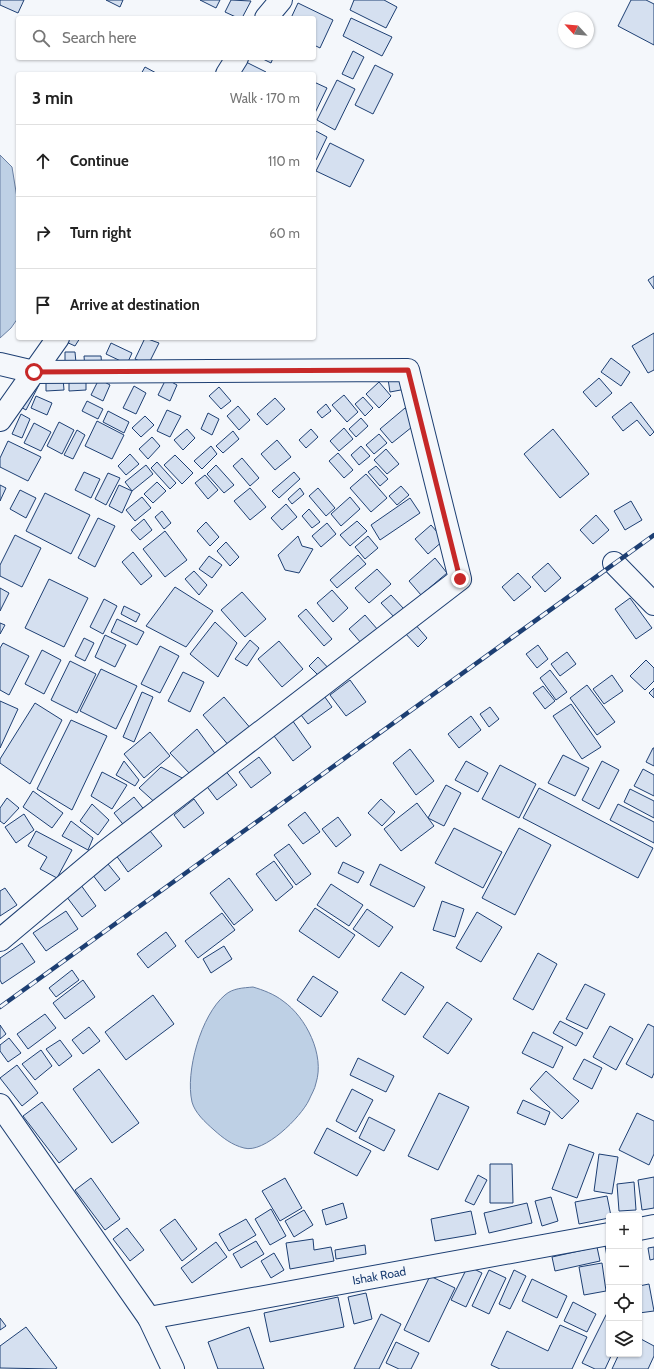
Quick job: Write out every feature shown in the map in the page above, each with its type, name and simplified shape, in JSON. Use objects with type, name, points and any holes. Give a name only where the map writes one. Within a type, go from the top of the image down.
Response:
[{"type":"street","points":[[268,16],[281,0]]},
{"type":"street","points":[[228,72],[236,60]]},
{"type":"street","points":[[0,420],[57,340]]},
{"type":"street","points":[[0,364],[34,372],[408,370],[460,579],[106,851],[0,940]]},
{"type":"street","points":[[614,563],[654,604]]},
{"type":"street","points":[[0,1104],[149,1318],[173,1369]]},
{"type":"street","points":[[642,1228],[654,1226]]},
{"type":"street","name":"Ishak Road","points":[[149,1318],[606,1235]]},
{"type":"water","points":[[0,155],[12,167],[16,192],[16,321],[11,328],[0,338]]},
{"type":"water","points":[[253,987],[268,992],[280,999],[299,1017],[312,1038],[316,1049],[318,1072],[314,1090],[305,1107],[298,1116],[281,1133],[271,1140],[252,1148],[244,1148],[221,1136],[207,1124],[193,1106],[190,1090],[193,1060],[197,1045],[202,1030],[216,1004],[231,991]]},
{"type":"building","points":[[0,0],[24,0],[18,13],[0,5]]},
{"type":"building","points":[[106,0],[123,0],[120,7]]},
{"type":"building","points":[[200,0],[220,0],[216,8]]},
{"type":"building","points":[[231,0],[251,1],[243,16],[234,16],[225,12]]},
{"type":"building","points":[[354,0],[384,0],[397,7],[386,28],[350,10]]},
{"type":"building","points":[[631,0],[646,0],[654,4],[654,45],[618,26]]},
{"type":"building","points":[[298,3],[333,20],[320,48],[316,46],[316,16],[292,16]]},
{"type":"building","points":[[351,18],[392,37],[382,56],[343,36]]},
{"type":"building","points":[[353,51],[364,57],[353,79],[342,74]]},
{"type":"building","points":[[240,60],[242,60],[266,72],[234,72]]},
{"type":"building","points":[[265,60],[272,60],[271,63]]},
{"type":"building","points":[[375,65],[393,74],[373,114],[355,105]]},
{"type":"building","points":[[145,67],[154,72],[142,72]]},
{"type":"building","points":[[337,80],[355,89],[335,130],[317,120]]},
{"type":"building","points":[[316,83],[327,88],[316,111]]},
{"type":"building","points":[[316,131],[327,137],[316,160]]},
{"type":"building","points":[[330,143],[364,160],[350,187],[316,171]]},
{"type":"building","points":[[654,276],[654,289],[648,280]]},
{"type":"building","points":[[654,333],[654,370],[648,373],[632,346]]},
{"type":"building","points":[[64,340],[79,340],[75,346]]},
{"type":"building","points":[[144,340],[151,340],[159,343],[148,365],[135,359]]},
{"type":"building","points":[[111,343],[132,353],[127,364],[106,354]]},
{"type":"building","points":[[65,352],[75,352],[76,363],[65,363]]},
{"type":"building","points":[[84,356],[101,356],[102,368],[85,369]]},
{"type":"building","points":[[611,358],[630,372],[621,386],[601,372]]},
{"type":"building","points":[[86,377],[86,390],[69,391],[69,378]]},
{"type":"building","points":[[404,377],[406,389],[390,392],[388,379]]},
{"type":"building","points":[[46,378],[63,378],[64,390],[46,391]]},
{"type":"building","points":[[599,378],[612,393],[596,407],[583,392]]},
{"type":"building","points":[[99,379],[110,385],[103,401],[91,395]]},
{"type":"building","points":[[166,379],[177,385],[170,401],[158,395]]},
{"type":"building","points":[[30,382],[39,385],[26,410],[17,405]]},
{"type":"building","points":[[379,382],[391,396],[379,408],[366,394]]},
{"type":"building","points":[[134,386],[146,393],[136,414],[123,408]]},
{"type":"building","points":[[219,387],[231,401],[221,409],[209,396]]},
{"type":"building","points":[[344,395],[358,412],[347,422],[332,405]]},
{"type":"building","points":[[36,396],[52,403],[47,415],[31,408]]},
{"type":"building","points":[[363,397],[373,408],[365,416],[355,404]]},
{"type":"building","points":[[275,398],[285,409],[267,425],[257,414]]},
{"type":"building","points":[[87,401],[103,409],[98,419],[82,411]]},
{"type":"building","points":[[631,402],[654,432],[650,436],[637,420],[623,431],[612,417]]},
{"type":"building","points":[[326,404],[331,411],[322,418],[317,412]]},
{"type":"building","points":[[238,406],[250,420],[239,430],[227,416]]},
{"type":"building","points":[[405,408],[417,423],[392,443],[380,429]]},
{"type":"building","points":[[167,410],[181,416],[170,437],[157,431]]},
{"type":"building","points":[[108,411],[129,422],[124,433],[103,422]]},
{"type":"building","points":[[208,413],[219,419],[212,435],[201,429]]},
{"type":"building","points":[[21,414],[30,419],[22,438],[12,434]]},
{"type":"building","points":[[145,416],[154,425],[141,437],[132,428]]},
{"type":"building","points":[[361,418],[368,426],[356,437],[349,429]]},
{"type":"building","points":[[97,421],[124,435],[112,459],[85,446]]},
{"type":"building","points":[[59,422],[74,430],[62,454],[47,446]]},
{"type":"building","points":[[34,423],[51,432],[41,451],[24,443]]},
{"type":"building","points":[[344,428],[353,439],[339,451],[330,441]]},
{"type":"building","points":[[187,429],[195,438],[183,450],[174,440]]},
{"type":"building","points":[[311,429],[318,437],[306,448],[299,440]]},
{"type":"building","points":[[553,429],[589,474],[560,498],[524,454]]},
{"type":"building","points":[[77,430],[85,435],[73,459],[64,455]]},
{"type":"building","points":[[233,431],[239,439],[223,453],[216,446]]},
{"type":"building","points":[[379,434],[387,443],[374,454],[366,445]]},
{"type":"building","points":[[152,437],[160,446],[148,459],[139,449]]},
{"type":"building","points":[[277,440],[291,457],[275,470],[261,454]]},
{"type":"building","points":[[8,441],[41,457],[28,481],[0,467],[0,458]]},
{"type":"building","points":[[211,446],[217,454],[202,469],[194,461]]},
{"type":"building","points":[[361,446],[370,456],[359,465],[351,455]]},
{"type":"building","points":[[386,449],[399,464],[387,474],[374,460]]},
{"type":"building","points":[[338,453],[353,470],[344,478],[329,461]]},
{"type":"building","points":[[130,454],[139,464],[126,475],[118,466]]},
{"type":"building","points":[[175,455],[193,473],[182,484],[164,465]]},
{"type":"building","points":[[242,458],[259,478],[250,486],[233,466]]},
{"type":"building","points":[[157,462],[176,483],[170,489],[151,468]]},
{"type":"building","points":[[146,465],[153,474],[132,491],[125,482]]},
{"type":"building","points":[[216,465],[234,485],[224,493],[207,474]]},
{"type":"building","points":[[376,466],[388,479],[380,486],[368,472]]},
{"type":"building","points":[[84,472],[100,479],[91,498],[75,490]]},
{"type":"building","points":[[294,472],[300,479],[279,498],[272,491]]},
{"type":"building","points":[[108,473],[120,478],[106,505],[95,499]]},
{"type":"building","points":[[366,474],[387,498],[371,512],[350,488]]},
{"type":"building","points":[[205,475],[218,490],[208,499],[195,483]]},
{"type":"building","points":[[157,482],[166,491],[153,503],[144,494]]},
{"type":"building","points":[[0,485],[6,488],[0,501]]},
{"type":"building","points":[[119,485],[132,491],[122,513],[109,506]]},
{"type":"building","points":[[401,486],[409,495],[397,505],[389,496]]},
{"type":"building","points":[[250,488],[266,507],[250,520],[234,501]]},
{"type":"building","points":[[300,488],[304,494],[292,504],[288,499]]},
{"type":"building","points":[[318,488],[335,508],[326,516],[309,496]]},
{"type":"building","points":[[20,490],[36,498],[26,518],[10,509]]},
{"type":"building","points":[[45,493],[90,515],[71,554],[26,531]]},
{"type":"building","points":[[142,497],[151,508],[135,521],[126,510]]},
{"type":"building","points":[[350,497],[360,509],[341,526],[331,514]]},
{"type":"building","points":[[410,498],[420,513],[380,540],[371,525]]},
{"type":"building","points":[[631,501],[642,520],[625,530],[614,511]]},
{"type":"building","points":[[286,504],[297,517],[282,530],[271,518]]},
{"type":"building","points":[[309,509],[320,522],[312,528],[302,516]]},
{"type":"building","points":[[162,511],[171,523],[164,529],[155,517]]},
{"type":"building","points":[[596,515],[609,530],[593,544],[580,530]]},
{"type":"building","points":[[98,518],[115,526],[95,567],[78,558]]},
{"type":"building","points":[[144,519],[152,530],[140,540],[131,530]]},
{"type":"building","points":[[357,521],[367,531],[350,546],[340,535]]},
{"type":"building","points":[[206,522],[219,537],[210,546],[197,531]]},
{"type":"building","points":[[327,523],[336,534],[321,547],[312,536]]},
{"type":"building","points":[[431,525],[444,540],[428,554],[415,539]]},
{"type":"building","points":[[165,531],[187,560],[165,577],[143,549]]},
{"type":"building","points":[[15,535],[41,548],[22,587],[0,576],[0,565]]},
{"type":"building","points":[[298,536],[302,546],[313,549],[299,573],[285,570],[278,555]]},
{"type":"building","points":[[368,536],[378,548],[365,559],[355,547]]},
{"type":"building","points":[[226,542],[239,557],[230,566],[217,551]]},
{"type":"building","points":[[133,552],[152,576],[141,585],[122,562]]},
{"type":"building","points":[[358,555],[366,564],[337,588],[330,580]]},
{"type":"building","points":[[209,556],[222,565],[212,578],[199,569]]},
{"type":"building","points":[[435,558],[447,573],[421,595],[409,581]]},
{"type":"building","points":[[548,563],[561,578],[545,592],[532,577]]},
{"type":"building","points":[[377,569],[391,584],[369,603],[355,588]]},
{"type":"building","points":[[194,571],[207,585],[199,595],[185,579]]},
{"type":"building","points":[[518,573],[531,587],[514,601],[502,587]]},
{"type":"building","points":[[49,579],[88,598],[64,647],[25,628]]},
{"type":"building","points":[[175,587],[213,611],[186,647],[146,626]]},
{"type":"building","points":[[0,588],[9,593],[0,611]]},
{"type":"building","points":[[332,590],[348,608],[333,622],[317,603]]},
{"type":"building","points":[[242,592],[266,619],[245,637],[221,610]]},
{"type":"building","points":[[391,595],[404,609],[395,618],[381,603]]},
{"type":"building","points":[[630,598],[652,628],[636,639],[615,609]]},
{"type":"building","points":[[104,599],[117,606],[103,634],[90,627]]},
{"type":"building","points":[[124,606],[140,614],[136,622],[121,614]]},
{"type":"building","points":[[306,609],[332,639],[324,646],[298,616]]},
{"type":"building","points":[[365,615],[378,630],[362,644],[349,629]]},
{"type":"building","points":[[117,619],[144,632],[137,645],[111,632]]},
{"type":"building","points":[[215,622],[237,643],[218,677],[190,654]]},
{"type":"building","points":[[0,623],[5,625],[0,634]]},
{"type":"building","points":[[414,623],[427,638],[418,647],[404,632]]},
{"type":"building","points":[[105,635],[126,645],[115,667],[95,657]]},
{"type":"building","points":[[84,638],[94,643],[85,661],[75,656]]},
{"type":"building","points":[[250,640],[259,648],[247,666],[235,659]]},
{"type":"building","points":[[279,641],[303,669],[282,687],[258,659]]},
{"type":"building","points":[[3,643],[29,656],[9,695],[0,690],[0,648]]},
{"type":"building","points":[[538,645],[548,659],[537,668],[526,654]]},
{"type":"building","points":[[160,646],[179,656],[160,693],[141,684]]},
{"type":"building","points":[[42,650],[61,660],[44,694],[25,684]]},
{"type":"building","points":[[567,652],[576,664],[560,676],[551,664]]},
{"type":"building","points":[[318,657],[332,672],[323,680],[309,666]]},
{"type":"building","points":[[646,660],[654,668],[654,681],[645,690],[630,676]]},
{"type":"building","points":[[70,661],[96,674],[77,713],[51,700]]},
{"type":"building","points":[[101,669],[137,686],[116,729],[80,711]]},
{"type":"building","points":[[550,670],[567,692],[556,700],[540,678]]},
{"type":"building","points":[[183,672],[204,682],[190,712],[168,701]]},
{"type":"building","points":[[612,675],[623,691],[604,704],[593,689]]},
{"type":"building","points":[[350,680],[366,702],[346,716],[330,695]]},
{"type":"building","points":[[587,685],[615,722],[597,735],[570,698]]},
{"type":"building","points":[[543,686],[555,701],[545,709],[533,693]]},
{"type":"building","points":[[654,688],[654,698],[649,693]]},
{"type":"building","points":[[142,692],[153,697],[134,742],[123,737]]},
{"type":"building","points":[[322,693],[332,707],[308,724],[298,711]]},
{"type":"building","points":[[224,697],[252,730],[230,747],[203,715]]},
{"type":"building","points":[[0,701],[18,709],[0,748]]},
{"type":"building","points":[[35,703],[62,720],[30,784],[0,763],[0,759]]},
{"type":"building","points":[[571,704],[601,747],[582,759],[553,716]]},
{"type":"building","points":[[490,707],[499,719],[489,727],[480,714]]},
{"type":"building","points":[[471,716],[481,730],[459,748],[448,734]]},
{"type":"building","points":[[290,717],[311,747],[293,761],[271,732]]},
{"type":"building","points":[[71,720],[107,736],[72,810],[37,789]]},
{"type":"building","points":[[197,729],[217,756],[191,775],[170,753]]},
{"type":"building","points":[[150,732],[170,756],[144,778],[124,754]]},
{"type":"building","points":[[654,748],[654,766],[646,762]]},
{"type":"building","points":[[410,749],[434,781],[416,795],[393,763]]},
{"type":"building","points":[[563,755],[589,768],[575,796],[548,783]]},
{"type":"building","points":[[259,757],[271,773],[251,788],[239,772]]},
{"type":"building","points":[[124,761],[139,780],[135,786],[116,775]]},
{"type":"building","points":[[466,761],[488,773],[478,792],[455,780]]},
{"type":"building","points":[[602,761],[619,770],[599,809],[582,800]]},
{"type":"building","points":[[500,765],[536,784],[519,818],[482,799]]},
{"type":"building","points":[[161,767],[188,781],[159,806],[139,788]]},
{"type":"building","points":[[224,769],[237,785],[217,800],[205,784]]},
{"type":"building","points":[[643,769],[654,775],[654,796],[634,786]]},
{"type":"building","points":[[102,772],[127,785],[112,809],[91,796]]},
{"type":"building","points":[[446,785],[461,793],[444,826],[428,818]]},
{"type":"building","points":[[539,788],[653,848],[638,878],[523,818]]},
{"type":"building","points":[[630,789],[654,801],[654,818],[624,802]]},
{"type":"building","points":[[33,791],[63,813],[52,828],[23,807]]},
{"type":"building","points":[[134,797],[146,812],[126,828],[114,813]]},
{"type":"building","points":[[7,798],[19,808],[4,824],[0,821],[0,808]]},
{"type":"building","points":[[194,799],[204,813],[184,828],[174,815]]},
{"type":"building","points":[[381,799],[395,812],[382,826],[368,813]]},
{"type":"building","points":[[417,803],[434,826],[401,851],[384,829]]},
{"type":"building","points":[[92,804],[109,820],[98,835],[80,821]]},
{"type":"building","points":[[618,804],[654,822],[654,843],[610,820]]},
{"type":"building","points":[[305,812],[320,832],[303,844],[288,825]]},
{"type":"building","points":[[24,814],[34,830],[16,843],[5,827]]},
{"type":"building","points":[[338,817],[351,835],[336,847],[322,829]]},
{"type":"building","points":[[71,821],[93,838],[88,850],[62,836]]},
{"type":"building","points":[[146,826],[162,846],[128,872],[113,851]]},
{"type":"building","points":[[454,828],[502,852],[483,888],[435,863]]},
{"type":"building","points":[[519,828],[551,845],[515,915],[482,898]]},
{"type":"building","points":[[36,831],[72,850],[57,878],[40,869],[47,857],[28,846]]},
{"type":"building","points":[[289,844],[311,874],[296,885],[274,855]]},
{"type":"building","points":[[104,859],[120,879],[105,891],[89,870]]},
{"type":"building","points":[[274,861],[293,887],[276,901],[256,874]]},
{"type":"building","points":[[343,862],[364,872],[358,883],[338,873]]},
{"type":"building","points":[[380,864],[425,887],[414,907],[370,885]]},
{"type":"building","points":[[229,878],[253,910],[234,925],[210,893]]},
{"type":"building","points":[[78,881],[96,906],[82,917],[63,892]]},
{"type":"building","points":[[331,884],[363,905],[349,926],[317,905]]},
{"type":"building","points":[[5,888],[17,905],[0,916],[0,891]]},
{"type":"building","points":[[442,901],[464,909],[455,937],[433,930]]},
{"type":"building","points":[[315,908],[355,935],[339,958],[299,931]]},
{"type":"building","points":[[367,909],[393,927],[379,947],[353,929]]},
{"type":"building","points":[[66,911],[78,929],[46,951],[33,933]]},
{"type":"building","points":[[477,912],[502,927],[481,962],[456,948]]},
{"type":"building","points":[[222,913],[235,930],[198,958],[185,941]]},
{"type":"building","points":[[166,932],[176,946],[148,968],[137,954]]},
{"type":"building","points":[[22,943],[35,962],[2,984],[0,980],[0,958]]},
{"type":"building","points":[[224,946],[232,959],[211,973],[203,959]]},
{"type":"building","points":[[538,953],[557,964],[533,1010],[513,999]]},
{"type":"building","points":[[72,970],[79,980],[56,997],[49,988]]},
{"type":"building","points":[[401,972],[424,987],[405,1015],[382,1000]]},
{"type":"building","points":[[313,976],[338,992],[321,1017],[297,1000]]},
{"type":"building","points":[[83,980],[95,997],[65,1019],[53,1003]]},
{"type":"building","points":[[585,984],[605,994],[587,1029],[566,1019]]},
{"type":"building","points":[[153,995],[174,1024],[126,1060],[105,1032]]},
{"type":"building","points":[[447,1002],[472,1019],[448,1054],[423,1037]]},
{"type":"building","points":[[45,1014],[56,1028],[28,1049],[17,1034]]},
{"type":"building","points":[[560,1021],[583,1033],[576,1046],[553,1033]]},
{"type":"building","points":[[648,1024],[654,1027],[654,1073],[652,1078],[626,1064]]},
{"type":"building","points":[[0,1025],[6,1034],[0,1039]]},
{"type":"building","points":[[610,1026],[633,1039],[616,1070],[593,1057]]},
{"type":"building","points":[[89,1027],[100,1041],[83,1054],[72,1040]]},
{"type":"building","points":[[533,1032],[563,1047],[553,1068],[522,1053]]},
{"type":"building","points":[[9,1038],[21,1053],[8,1062],[0,1051],[0,1045]]},
{"type":"building","points":[[60,1040],[72,1056],[59,1066],[46,1049]]},
{"type":"building","points":[[41,1050],[52,1066],[35,1080],[22,1064]]},
{"type":"building","points":[[358,1058],[394,1076],[386,1092],[350,1075]]},
{"type":"building","points":[[584,1059],[602,1068],[592,1089],[573,1079]]},
{"type":"building","points":[[17,1065],[38,1093],[22,1106],[0,1078]]},
{"type":"building","points":[[99,1069],[139,1123],[112,1143],[73,1089]]},
{"type":"building","points":[[546,1071],[579,1101],[562,1119],[530,1089]]},
{"type":"building","points":[[352,1089],[373,1100],[356,1132],[336,1121]]},
{"type":"building","points":[[439,1093],[469,1107],[438,1170],[408,1156]]},
{"type":"building","points":[[523,1100],[550,1112],[545,1125],[517,1113]]},
{"type":"building","points":[[42,1102],[77,1149],[59,1163],[23,1116]]},
{"type":"building","points":[[637,1113],[654,1121],[654,1154],[649,1165],[619,1150]]},
{"type":"building","points":[[369,1117],[395,1130],[384,1151],[359,1138]]},
{"type":"building","points":[[327,1128],[371,1151],[357,1176],[314,1153]]},
{"type":"building","points":[[569,1144],[594,1153],[577,1198],[552,1189]]},
{"type":"building","points":[[599,1154],[618,1157],[612,1194],[594,1191]]},
{"type":"building","points":[[490,1164],[512,1164],[513,1203],[490,1203]]},
{"type":"building","points":[[478,1175],[487,1180],[474,1205],[465,1201]]},
{"type":"building","points":[[654,1177],[654,1208],[642,1210],[638,1180]]},
{"type":"building","points":[[91,1178],[120,1219],[105,1230],[75,1190]]},
{"type":"building","points":[[285,1178],[302,1208],[280,1221],[262,1191]]},
{"type":"building","points":[[634,1182],[636,1210],[619,1211],[617,1184]]},
{"type":"building","points":[[607,1196],[610,1213],[606,1213],[606,1219],[579,1224],[575,1202]]},
{"type":"building","points":[[551,1197],[558,1221],[542,1226],[535,1201]]},
{"type":"building","points":[[343,1203],[347,1218],[326,1225],[322,1210]]},
{"type":"building","points":[[527,1203],[532,1223],[489,1233],[484,1213]]},
{"type":"building","points":[[271,1209],[286,1236],[270,1245],[255,1219]]},
{"type":"building","points":[[304,1210],[313,1225],[294,1237],[285,1221]]},
{"type":"building","points":[[471,1211],[476,1234],[435,1241],[431,1219]]},
{"type":"building","points":[[175,1219],[197,1249],[182,1261],[160,1230]]},
{"type":"building","points":[[246,1219],[256,1235],[229,1251],[219,1234]]},
{"type":"building","points":[[127,1228],[144,1250],[130,1261],[113,1239]]},
{"type":"building","points":[[313,1239],[314,1250],[331,1247],[334,1261],[290,1269],[286,1243]]},
{"type":"building","points":[[256,1241],[264,1254],[241,1268],[233,1254]]},
{"type":"building","points":[[216,1242],[227,1257],[192,1283],[181,1268]]},
{"type":"building","points":[[365,1245],[366,1254],[336,1259],[335,1250]]},
{"type":"building","points":[[597,1247],[600,1261],[555,1271],[552,1257]]},
{"type":"building","points":[[654,1247],[654,1259],[650,1260],[648,1248]]},
{"type":"building","points":[[274,1253],[284,1270],[271,1278],[261,1261]]},
{"type":"building","points":[[602,1263],[606,1291],[584,1295],[579,1267]]},
{"type":"building","points":[[468,1266],[482,1273],[466,1307],[451,1300]]},
{"type":"building","points":[[489,1270],[506,1278],[489,1314],[472,1306]]},
{"type":"building","points":[[514,1270],[526,1276],[510,1309],[499,1304]]},
{"type":"building","points":[[430,1276],[455,1288],[429,1342],[404,1330]]},
{"type":"building","points":[[532,1279],[567,1296],[557,1318],[522,1301]]},
{"type":"building","points":[[649,1284],[654,1311],[642,1313],[642,1285]]},
{"type":"building","points":[[366,1293],[372,1319],[354,1324],[348,1297]]},
{"type":"building","points":[[338,1297],[344,1327],[270,1342],[264,1313]]},
{"type":"building","points":[[573,1302],[596,1314],[587,1332],[564,1321]]},
{"type":"building","points":[[381,1314],[401,1324],[379,1369],[354,1369]]},
{"type":"building","points":[[606,1315],[606,1357],[611,1357],[605,1369],[595,1369],[582,1363]]},
{"type":"building","points":[[0,1318],[6,1326],[0,1330]]},
{"type":"building","points":[[560,1325],[587,1337],[572,1369],[500,1369],[491,1365],[507,1331],[548,1351]]},
{"type":"building","points":[[26,1327],[57,1368],[0,1368],[0,1346]]},
{"type":"building","points":[[249,1327],[264,1369],[218,1369],[208,1342]]},
{"type":"building","points":[[642,1340],[654,1346],[654,1356],[648,1369],[612,1369],[618,1357],[642,1357]]},
{"type":"building","points":[[396,1342],[419,1353],[411,1369],[399,1369],[386,1363]]},
{"type":"railway","points":[[0,1007],[654,535]]},
{"type":"route","points":[[34,372],[408,370],[460,579]]}]
